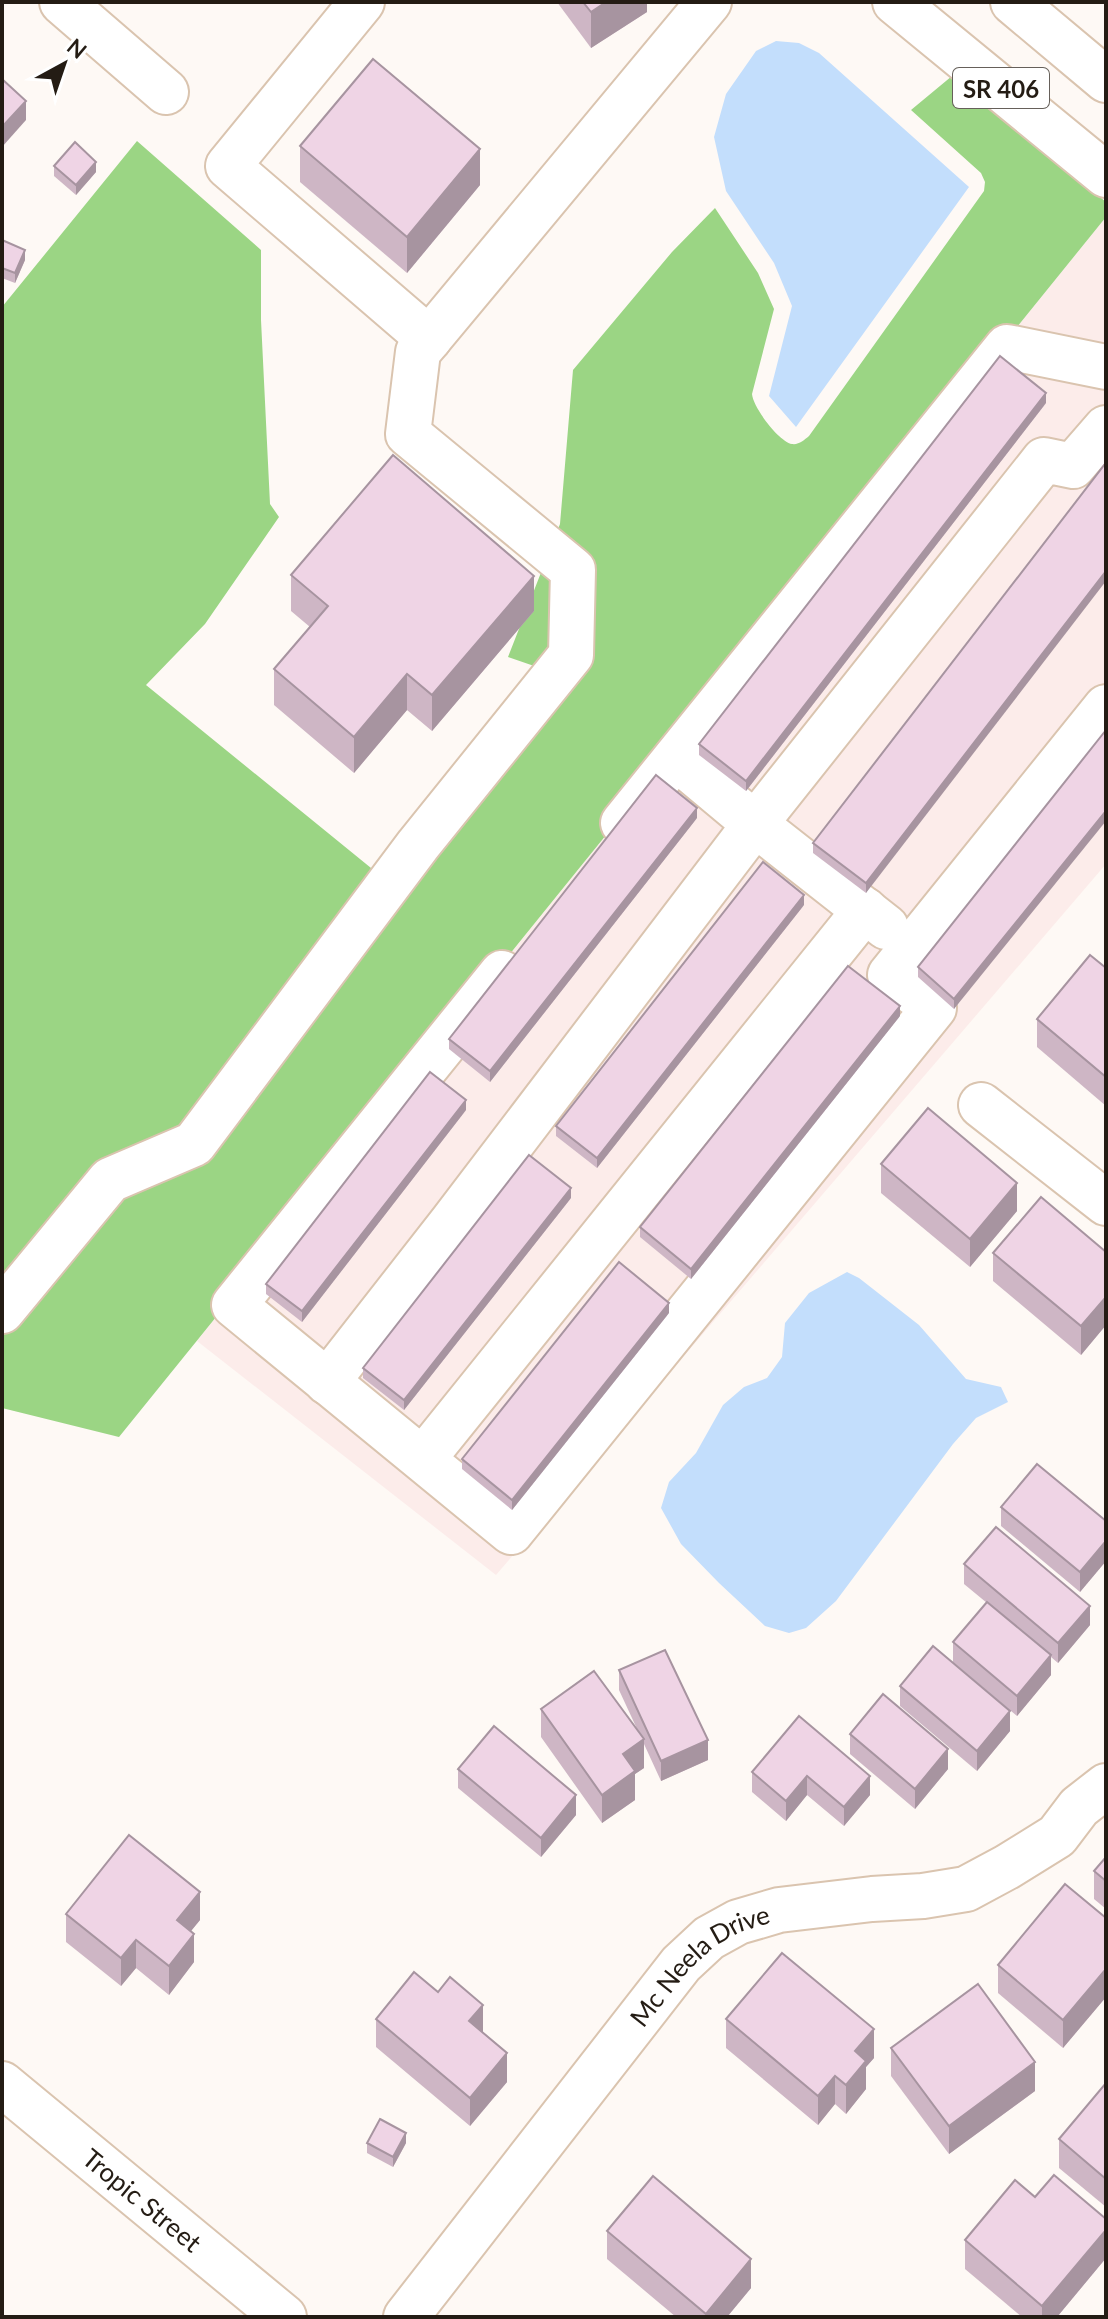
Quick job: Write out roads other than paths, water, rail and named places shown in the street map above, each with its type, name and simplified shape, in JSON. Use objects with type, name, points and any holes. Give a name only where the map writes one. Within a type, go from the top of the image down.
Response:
[{"type":"street","points":[[62,2],[166,92]]},
{"type":"street","points":[[362,2],[228,166],[429,339]]},
{"type":"street","points":[[2,1311],[110,1180],[194,1144],[418,845],[571,655],[573,570],[408,434],[418,352],[709,2]]},
{"type":"street","name":"SR 406","points":[[895,2],[1106,175]]},
{"type":"street","name":"SR 406","points":[[1013,2],[1106,80]]},
{"type":"street","points":[[596,857],[1007,347],[1106,367]]},
{"type":"street","points":[[327,1382],[755,824],[1044,460],[1073,466],[1106,428]]},
{"type":"street","points":[[525,944],[234,1305],[511,1532],[934,1008],[890,975],[1106,707]]},
{"type":"street","points":[[676,758],[912,948]]},
{"type":"street","points":[[423,1459],[865,910]]},
{"type":"street","points":[[981,1105],[1106,1203]]},
{"type":"street","name":"Mc Neela Drive","points":[[406,2317],[681,1964],[709,1938],[738,1922],[779,1910],[966,1889],[1057,1836],[1079,1807],[1106,1786]]},
{"type":"street","name":"Tropic Street","points":[[2,2084],[284,2317]]},
{"type":"water","points":[[776,41],[799,43],[819,53],[969,187],[796,427],[769,396],[792,306],[774,263],[726,191],[714,137],[726,94],[756,51]]},
{"type":"water","points":[[847,1272],[919,1325],[966,1379],[1001,1387],[1008,1402],[976,1418],[953,1444],[836,1601],[806,1628],[789,1633],[765,1626],[719,1583],[681,1544],[661,1508],[669,1482],[696,1453],[723,1405],[744,1387],[767,1378],[782,1357],[785,1323],[809,1293]]}]
